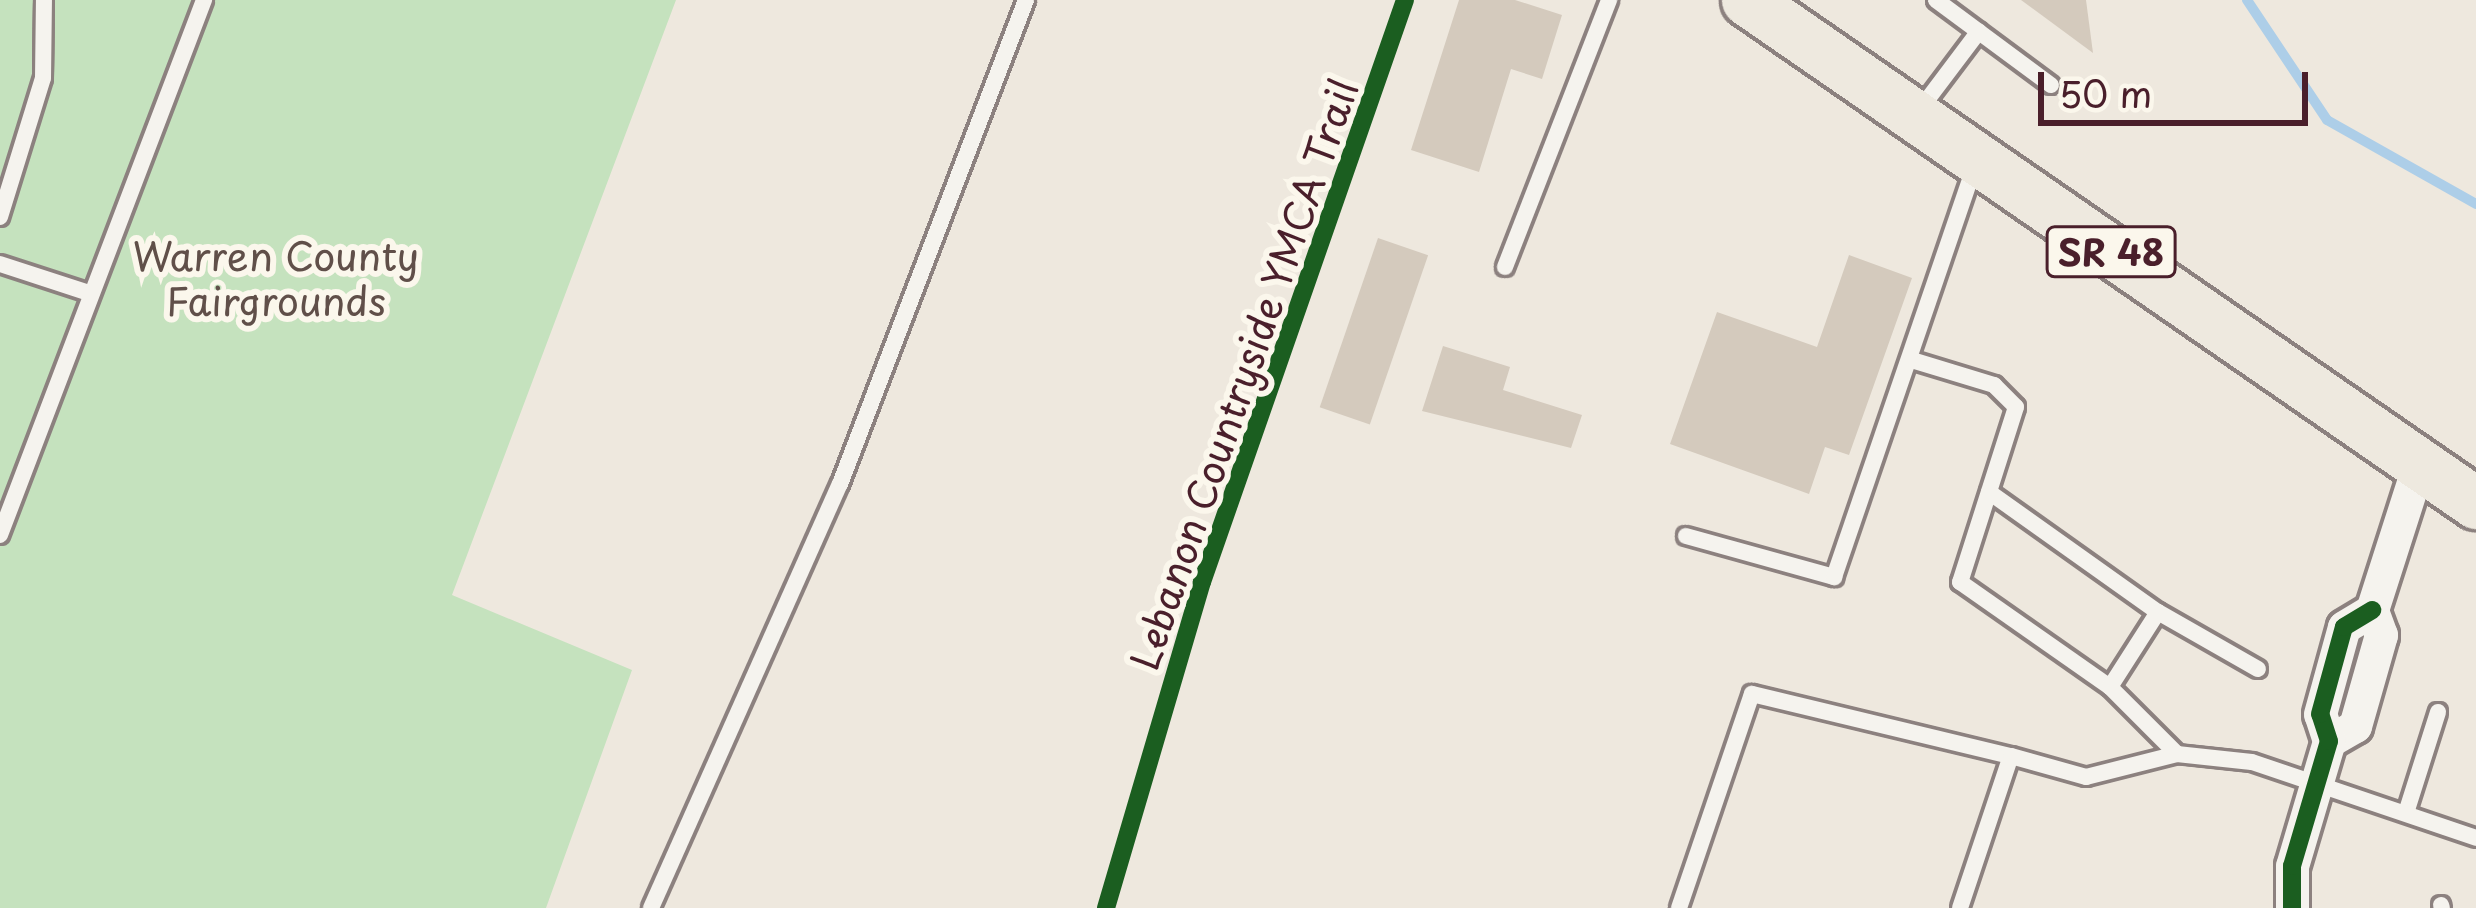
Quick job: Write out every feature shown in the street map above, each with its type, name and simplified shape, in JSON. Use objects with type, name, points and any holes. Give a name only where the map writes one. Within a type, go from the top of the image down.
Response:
[{"type":"main road","name":"SR 48","points":[[1747,0],[2476,503]]},
{"type":"street","points":[[2292,908],[2292,866],[2329,741],[2320,713],[2344,627],[2372,610],[2419,464]]},
{"type":"lane","points":[[0,217],[43,77],[44,0]]},
{"type":"lane","points":[[0,535],[204,0]]},
{"type":"lane","points":[[651,908],[840,484],[1026,0]]},
{"type":"lane","points":[[1505,266],[1609,0]]},
{"type":"lane","points":[[1936,0],[2051,85]]},
{"type":"lane","points":[[1916,116],[1978,31]]},
{"type":"lane","points":[[1685,536],[1834,577],[1915,361],[1978,159]]},
{"type":"lane","points":[[0,264],[89,293]]},
{"type":"lane","points":[[1915,361],[1994,386],[2016,407],[1960,582],[2110,687],[2177,754]]},
{"type":"lane","points":[[1989,492],[2158,612],[2258,669]]},
{"type":"lane","points":[[2110,687],[2158,612]]},
{"type":"lane","points":[[1679,908],[1752,694],[2086,777],[2177,754],[2317,782],[2476,838]]},
{"type":"lane","points":[[2406,812],[2438,712]]},
{"type":"lane","points":[[1960,908],[2011,756]]},
{"type":"green space","name":"Warren County Fairgrounds","points":[[0,0],[676,0],[452,595],[632,670],[546,908],[0,908]]},
{"type":"building","points":[[1459,0],[1515,0],[1562,15],[1542,79],[1511,69],[1479,172],[1411,150]]},
{"type":"building","points":[[2021,0],[2086,0],[2093,53]]},
{"type":"building","points":[[1378,238],[1428,255],[1370,425],[1320,407]]},
{"type":"building","points":[[1849,255],[1912,278],[1849,455],[1825,447],[1809,494],[1670,444],[1717,312],[1817,347]]},
{"type":"building","points":[[1443,346],[1510,367],[1503,390],[1582,415],[1571,448],[1422,411]]},
{"type":"waterway","points":[[2247,0],[2327,120],[2476,204]]},
{"type":"cycle path","name":"Lebanon Countryside YMCA Trail","points":[[1106,908],[1202,582],[1405,0]]},
{"type":"cycle path","points":[[2292,908],[2292,866],[2329,741],[2320,714],[2344,627],[2372,610]]}]
